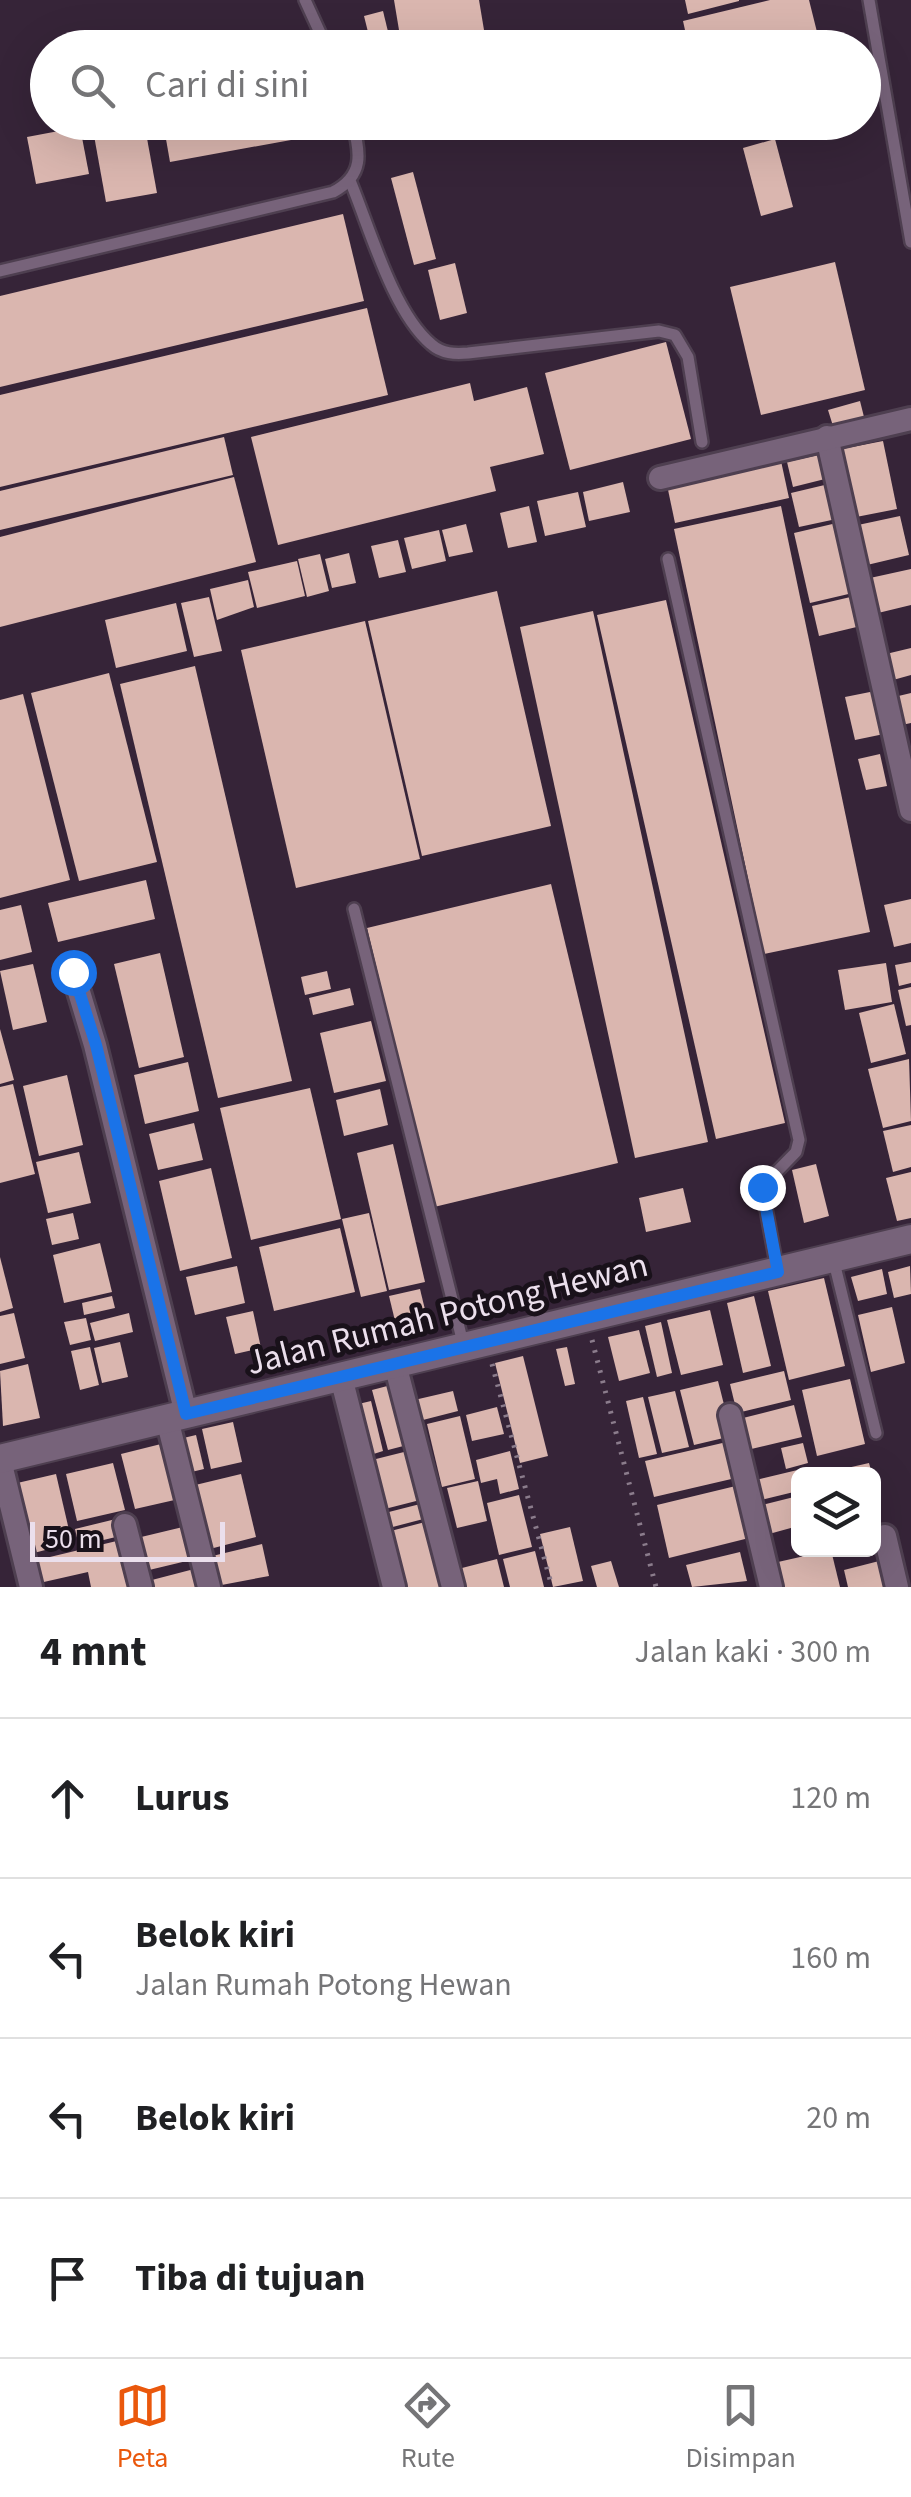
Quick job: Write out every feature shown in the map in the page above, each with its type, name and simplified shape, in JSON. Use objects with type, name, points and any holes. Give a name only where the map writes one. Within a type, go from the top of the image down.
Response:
[{"type":"street","points":[[660,478],[911,420]]},
{"type":"street","points":[[827,437],[911,810]]},
{"type":"street","points":[[73,972],[96,1045],[177,1416],[209,1587]]},
{"type":"street","name":"Jalan Rumah Potong Hewan","points":[[0,1459],[911,1239]]},
{"type":"street","points":[[395,1364],[453,1587]]},
{"type":"street","points":[[341,1377],[394,1587]]},
{"type":"street","points":[[730,1415],[771,1587]]},
{"type":"street","points":[[0,1459],[31,1587]]},
{"type":"street","points":[[125,1526],[140,1587]]},
{"type":"street","points":[[885,1536],[897,1587]]},
{"type":"lane","points":[[305,0],[319,30]]},
{"type":"lane","points":[[869,0],[874,30]]},
{"type":"lane","points":[[881,69],[911,242]]},
{"type":"lane","points":[[356,140],[360,158],[351,183],[409,317],[432,345],[449,354],[468,354],[658,331],[675,334],[688,358],[702,442]]},
{"type":"lane","points":[[0,272],[312,198],[351,183]]},
{"type":"lane","points":[[668,559],[799,1140],[796,1152],[762,1187],[778,1272]]},
{"type":"lane","points":[[354,909],[475,1344]]},
{"type":"lane","points":[[833,1258],[876,1432]]},
{"type":"path","points":[[586,1318],[656,1587]]},
{"type":"path","points":[[475,1344],[552,1587]]},
{"type":"building","points":[[394,0],[479,0],[484,30],[399,30]]},
{"type":"building","points":[[685,0],[739,0],[739,1],[688,14]]},
{"type":"building","points":[[770,0],[809,0],[816,30],[685,30],[683,21]]},
{"type":"building","points":[[383,11],[388,30],[368,30],[364,16]]},
{"type":"building","points":[[27,137],[82,140],[89,174],[36,184]]},
{"type":"building","points":[[95,140],[147,140],[157,193],[106,202]]},
{"type":"building","points":[[166,140],[291,140],[170,162]]},
{"type":"building","points":[[775,140],[793,207],[761,216],[743,148]]},
{"type":"building","points":[[413,172],[436,259],[414,265],[391,178]]},
{"type":"building","points":[[343,214],[364,301],[0,387],[0,296]]},
{"type":"building","points":[[835,262],[865,390],[761,415],[730,287]]},
{"type":"building","points":[[455,263],[467,313],[440,320],[428,270]]},
{"type":"building","points":[[367,308],[388,395],[0,487],[0,395]]},
{"type":"building","points":[[666,342],[691,439],[570,470],[545,373]]},
{"type":"building","points":[[470,383],[474,401],[527,387],[544,454],[490,467],[496,491],[278,545],[251,437]]},
{"type":"building","points":[[860,401],[864,417],[833,426],[828,410]]},
{"type":"building","points":[[224,437],[233,475],[0,530],[0,491]]},
{"type":"building","points":[[883,441],[897,509],[851,518],[837,450]]},
{"type":"building","points":[[823,454],[829,478],[793,487],[787,462]]},
{"type":"building","points":[[781,461],[789,498],[675,523],[667,485]]},
{"type":"building","points":[[234,477],[256,562],[0,627],[0,537]]},
{"type":"building","points":[[623,482],[630,512],[589,521],[583,492]]},
{"type":"building","points":[[833,483],[841,518],[799,527],[791,493]]},
{"type":"building","points":[[578,492],[586,527],[545,536],[537,501]]},
{"type":"building","points":[[529,506],[537,542],[508,548],[500,513]]},
{"type":"building","points":[[781,506],[870,932],[764,954],[674,529]]},
{"type":"building","points":[[900,516],[909,555],[867,565],[858,525]]},
{"type":"building","points":[[841,522],[857,592],[810,603],[794,533]]},
{"type":"building","points":[[466,524],[473,552],[449,557],[442,530]]},
{"type":"building","points":[[439,530],[446,561],[412,569],[404,538]]},
{"type":"building","points":[[398,540],[406,572],[379,578],[371,546]]},
{"type":"building","points":[[349,553],[356,583],[332,588],[325,559]]},
{"type":"building","points":[[320,554],[329,591],[307,597],[298,559]]},
{"type":"building","points":[[297,561],[305,596],[257,608],[248,572]]},
{"type":"building","points":[[911,569],[911,605],[878,613],[870,578]]},
{"type":"building","points":[[248,580],[254,607],[217,620],[210,589]]},
{"type":"building","points":[[497,591],[551,826],[422,856],[368,621]]},
{"type":"building","points":[[859,595],[865,625],[819,636],[812,606]]},
{"type":"building","points":[[209,597],[222,651],[194,657],[181,603]]},
{"type":"building","points":[[666,600],[785,1123],[716,1139],[597,615]]},
{"type":"building","points":[[176,603],[187,651],[116,668],[105,620]]},
{"type":"building","points":[[593,611],[708,1142],[635,1158],[520,627]]},
{"type":"building","points":[[365,621],[420,859],[296,888],[241,650]]},
{"type":"building","points":[[911,648],[911,675],[893,680],[886,654]]},
{"type":"building","points":[[195,666],[292,1081],[218,1098],[120,684]]},
{"type":"building","points":[[109,673],[157,862],[79,881],[31,693]]},
{"type":"building","points":[[875,691],[884,734],[855,740],[845,697]]},
{"type":"building","points":[[911,693],[911,723],[897,726],[890,698]]},
{"type":"building","points":[[23,694],[70,880],[0,898],[0,700]]},
{"type":"building","points":[[880,754],[887,786],[866,790],[858,759]]},
{"type":"building","points":[[146,880],[155,919],[58,942],[48,903]]},
{"type":"building","points":[[551,884],[618,1163],[434,1207],[367,928]]},
{"type":"building","points":[[911,899],[911,943],[894,947],[884,905]]},
{"type":"building","points":[[21,905],[32,952],[0,960],[0,910]]},
{"type":"building","points":[[160,953],[184,1057],[139,1068],[114,964]]},
{"type":"building","points":[[911,962],[911,983],[899,986],[895,965]]},
{"type":"building","points":[[886,963],[892,1002],[845,1010],[838,970]]},
{"type":"building","points":[[33,964],[47,1022],[13,1030],[0,971]]},
{"type":"building","points":[[327,971],[331,989],[305,995],[301,977]]},
{"type":"building","points":[[911,987],[911,1025],[906,1026],[898,990]]},
{"type":"building","points":[[350,988],[354,1005],[313,1015],[309,998]]},
{"type":"building","points":[[894,1004],[906,1054],[871,1063],[859,1013]]},
{"type":"building","points":[[371,1021],[386,1081],[334,1093],[320,1033]]},
{"type":"building","points":[[0,1029],[14,1080],[0,1084]]},
{"type":"building","points":[[909,1059],[911,1121],[883,1128],[868,1069]]},
{"type":"building","points":[[188,1062],[199,1111],[145,1124],[134,1075]]},
{"type":"building","points":[[67,1075],[83,1145],[39,1156],[23,1086]]},
{"type":"building","points":[[13,1084],[35,1174],[0,1183],[0,1087]]},
{"type":"building","points":[[310,1088],[341,1219],[251,1240],[220,1108]]},
{"type":"building","points":[[380,1089],[388,1125],[344,1136],[336,1100]]},
{"type":"building","points":[[194,1123],[203,1160],[158,1170],[149,1134]]},
{"type":"building","points":[[911,1125],[911,1167],[893,1172],[883,1131]]},
{"type":"building","points":[[393,1144],[425,1282],[389,1290],[357,1153]]},
{"type":"building","points":[[79,1152],[91,1203],[48,1213],[36,1162]]},
{"type":"building","points":[[816,1164],[829,1216],[804,1223],[792,1170]]},
{"type":"building","points":[[211,1168],[232,1258],[180,1271],[159,1181]]},
{"type":"building","points":[[911,1172],[911,1218],[897,1221],[886,1178]]},
{"type":"building","points":[[683,1188],[691,1222],[646,1232],[639,1198]]},
{"type":"building","points":[[73,1213],[79,1239],[52,1245],[46,1219]]},
{"type":"building","points":[[369,1213],[387,1291],[361,1297],[342,1219]]},
{"type":"building","points":[[340,1228],[355,1292],[274,1311],[259,1247]]},
{"type":"building","points":[[100,1243],[112,1292],[64,1303],[53,1255]]},
{"type":"building","points":[[0,1257],[13,1308],[0,1312]]},
{"type":"building","points":[[237,1266],[245,1303],[195,1315],[186,1277]]},
{"type":"building","points":[[910,1266],[911,1294],[894,1298],[888,1272]]},
{"type":"building","points":[[882,1269],[887,1294],[858,1301],[851,1277]]},
{"type":"building","points":[[824,1278],[845,1366],[789,1380],[768,1291]]},
{"type":"building","points":[[420,1289],[427,1318],[396,1325],[389,1296]]},
{"type":"building","points":[[112,1296],[115,1308],[84,1315],[82,1303]]},
{"type":"building","points":[[754,1296],[771,1366],[743,1373],[727,1303]]},
{"type":"building","points":[[892,1307],[905,1363],[871,1372],[858,1315]]},
{"type":"building","points":[[710,1310],[723,1365],[681,1375],[667,1320]]},
{"type":"building","points":[[253,1311],[261,1348],[235,1354],[226,1317]]},
{"type":"building","points":[[14,1313],[25,1358],[0,1364],[0,1316]]},
{"type":"building","points":[[129,1313],[133,1332],[95,1341],[90,1323]]},
{"type":"building","points":[[86,1318],[91,1340],[70,1345],[64,1322]]},
{"type":"building","points":[[661,1322],[672,1373],[657,1377],[645,1326]]},
{"type":"building","points":[[639,1330],[650,1373],[619,1381],[608,1337]]},
{"type":"building","points":[[120,1342],[128,1377],[102,1383],[94,1348]]},
{"type":"building","points":[[90,1347],[99,1385],[80,1390],[71,1351]]},
{"type":"building","points":[[567,1347],[575,1384],[565,1386],[556,1349]]},
{"type":"building","points":[[523,1356],[548,1456],[520,1463],[495,1363]]},
{"type":"building","points":[[28,1364],[40,1418],[3,1426],[0,1371]]},
{"type":"building","points":[[784,1371],[791,1400],[737,1413],[730,1384]]},
{"type":"building","points":[[850,1379],[865,1444],[817,1456],[802,1390]]},
{"type":"building","points":[[718,1381],[732,1436],[694,1445],[680,1390]]},
{"type":"building","points":[[395,1384],[411,1444],[388,1450],[372,1390]]},
{"type":"building","points":[[453,1391],[458,1411],[415,1422],[410,1401]]},
{"type":"building","points":[[675,1391],[689,1447],[662,1453],[648,1397]]},
{"type":"building","points":[[643,1397],[657,1454],[639,1458],[626,1401]]},
{"type":"building","points":[[371,1401],[383,1451],[364,1457],[350,1406]]},
{"type":"building","points":[[794,1405],[802,1437],[747,1450],[739,1419]]},
{"type":"building","points":[[497,1407],[504,1434],[472,1441],[466,1415]]},
{"type":"building","points":[[460,1416],[475,1479],[442,1487],[427,1424]]},
{"type":"building","points":[[233,1422],[242,1462],[211,1469],[202,1429]]},
{"type":"building","points":[[196,1435],[204,1469],[183,1474],[175,1440]]},
{"type":"building","points":[[731,1441],[740,1477],[654,1497],[645,1461]]},
{"type":"building","points":[[165,1443],[179,1499],[135,1509],[121,1454]]},
{"type":"building","points":[[803,1443],[808,1463],[786,1469],[781,1448]]},
{"type":"building","points":[[412,1450],[424,1499],[377,1511],[364,1462]]},
{"type":"building","points":[[510,1451],[519,1489],[500,1494],[497,1479],[481,1483],[476,1460]]},
{"type":"building","points":[[113,1463],[125,1510],[77,1521],[66,1474]]},
{"type":"building","points":[[791,1472],[791,1493],[761,1500],[756,1480]]},
{"type":"building","points":[[56,1474],[72,1543],[30,1554],[13,1484]]},
{"type":"building","points":[[241,1474],[256,1537],[202,1551],[187,1487]]},
{"type":"building","points":[[478,1481],[487,1521],[457,1528],[447,1488]]},
{"type":"building","points":[[744,1484],[757,1536],[669,1558],[657,1505]]},
{"type":"building","points":[[519,1495],[532,1547],[499,1555],[487,1503]]},
{"type":"building","points":[[791,1498],[791,1528],[769,1534],[762,1505]]},
{"type":"building","points":[[428,1502],[431,1517],[385,1529],[381,1514]]},
{"type":"building","points":[[120,1518],[124,1535],[79,1546],[75,1529]]},
{"type":"building","points":[[429,1521],[446,1587],[396,1587],[383,1533]]},
{"type":"building","points":[[187,1526],[195,1559],[145,1571],[137,1538]]},
{"type":"building","points":[[570,1527],[583,1581],[553,1587],[540,1534]]},
{"type":"building","points":[[125,1539],[137,1587],[91,1587],[88,1572],[35,1584],[29,1562]]},
{"type":"building","points":[[262,1544],[269,1576],[211,1587],[204,1558]]},
{"type":"building","points":[[535,1551],[544,1587],[510,1587],[503,1559]]},
{"type":"building","points":[[740,1552],[747,1581],[692,1587],[686,1565]]},
{"type":"building","points":[[833,1557],[840,1587],[784,1587],[778,1562]]},
{"type":"building","points":[[497,1559],[504,1587],[466,1587],[462,1568]]},
{"type":"building","points":[[887,1559],[894,1587],[848,1587],[844,1570]]},
{"type":"building","points":[[611,1561],[619,1587],[597,1587],[591,1566]]},
{"type":"building","points":[[198,1568],[203,1587],[150,1587],[148,1581]]},
{"type":"route","points":[[73,972],[96,1045],[186,1414],[778,1272],[761,1198],[762,1187]]}]
